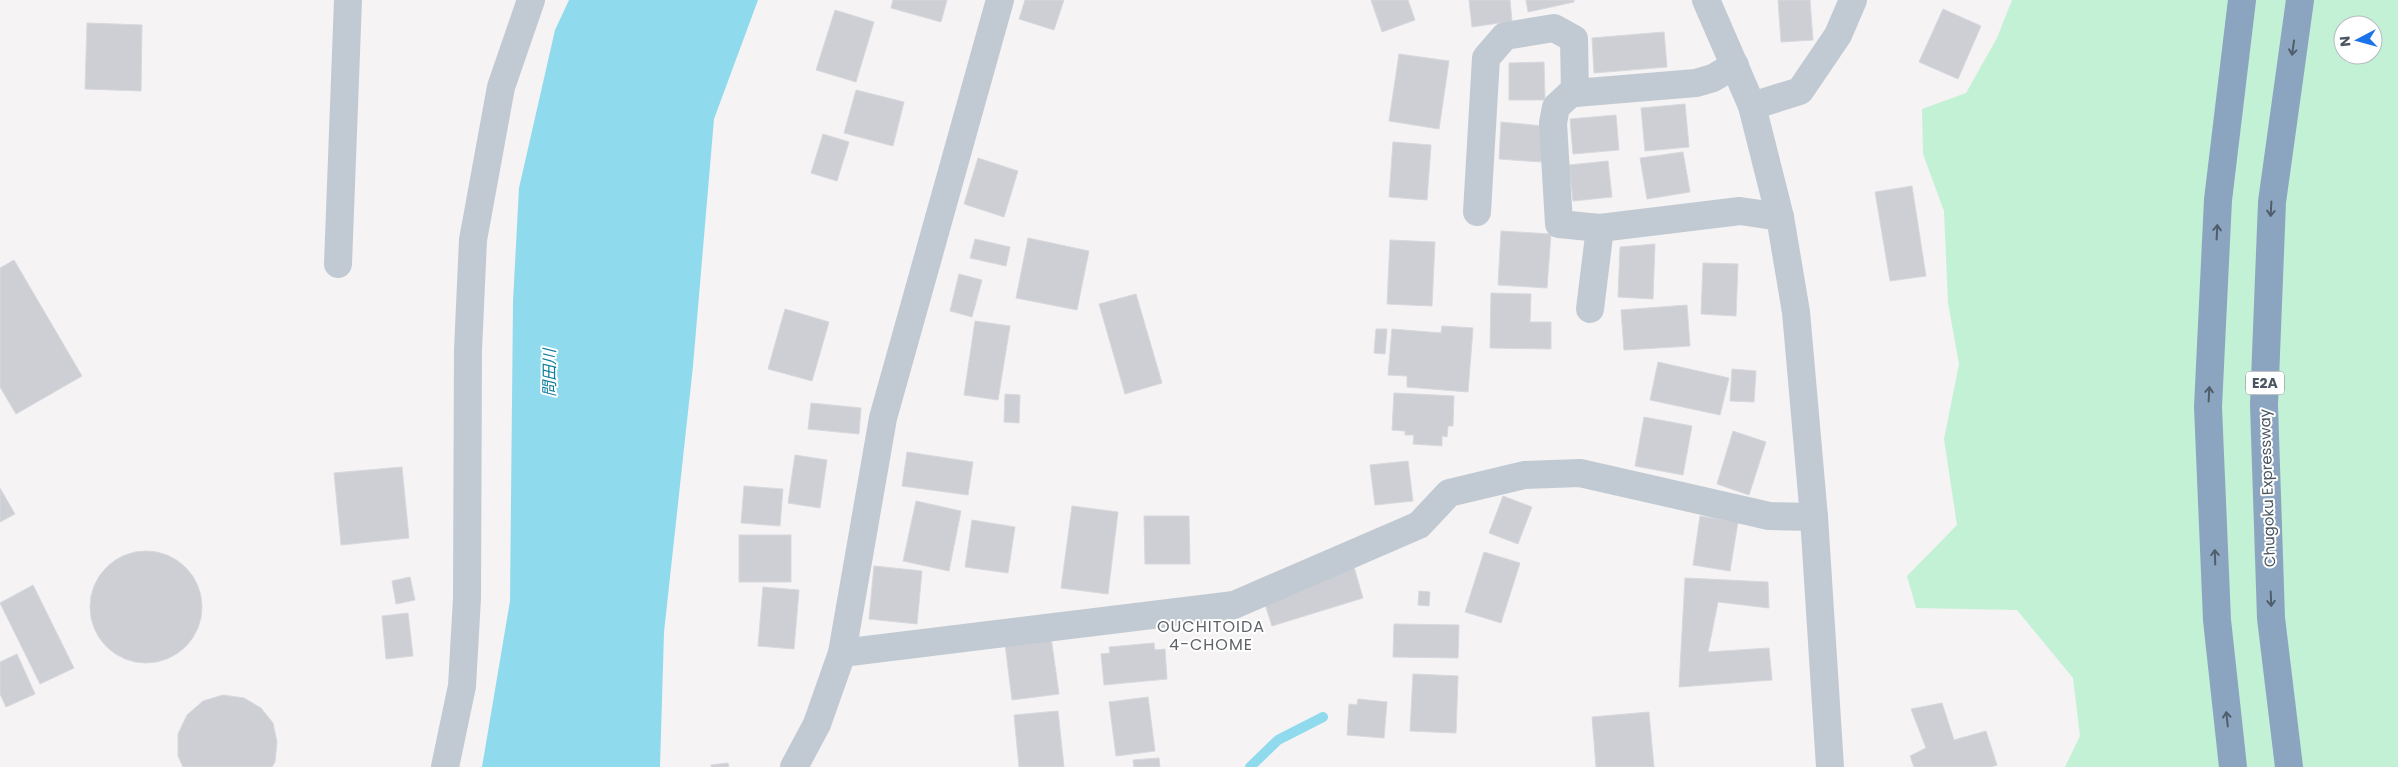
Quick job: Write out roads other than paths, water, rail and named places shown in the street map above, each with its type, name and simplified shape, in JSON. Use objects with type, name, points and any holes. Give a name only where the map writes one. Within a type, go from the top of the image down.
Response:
[{"type":"highway","points":[[2232,767],[2217,620],[2208,407],[2218,200],[2242,0]]},
{"type":"highway","name":"Chugoku Expressway","points":[[2289,767],[2271,618],[2264,405],[2272,202],[2300,0]]},
{"type":"street","points":[[338,264],[348,0]]},
{"type":"street","points":[[445,767],[462,686],[467,598],[468,350],[473,240],[501,87],[531,0]]},
{"type":"street","points":[[794,767],[817,724],[842,653],[884,418],[1000,0]]},
{"type":"street","points":[[1706,0],[1752,106],[1780,216],[1796,312],[1814,516],[1830,767]]},
{"type":"street","points":[[1752,106],[1800,91],[1838,35],[1853,0]]},
{"type":"street","points":[[1477,212],[1486,58],[1505,36],[1554,28],[1574,39],[1575,93]]},
{"type":"street","points":[[1735,64],[1712,78],[1696,84],[1570,94],[1556,107],[1553,123],[1559,224],[1600,228],[1740,211],[1780,216]]},
{"type":"street","points":[[1590,310],[1600,228]]},
{"type":"street","points":[[842,653],[1234,605],[1418,525],[1449,493],[1524,476],[1580,473],[1769,516],[1814,516]]},
{"type":"water","name":"問田川","points":[[569,0],[758,0],[714,119],[693,366],[664,632],[660,767],[482,767],[510,601],[513,302],[519,188],[555,30]]},
{"type":"waterway","points":[[1250,767],[1278,740],[1323,717]]},
{"type":"district","name":"OUCHITOIDA 4-CHOME","points":[[1211,635]]}]
